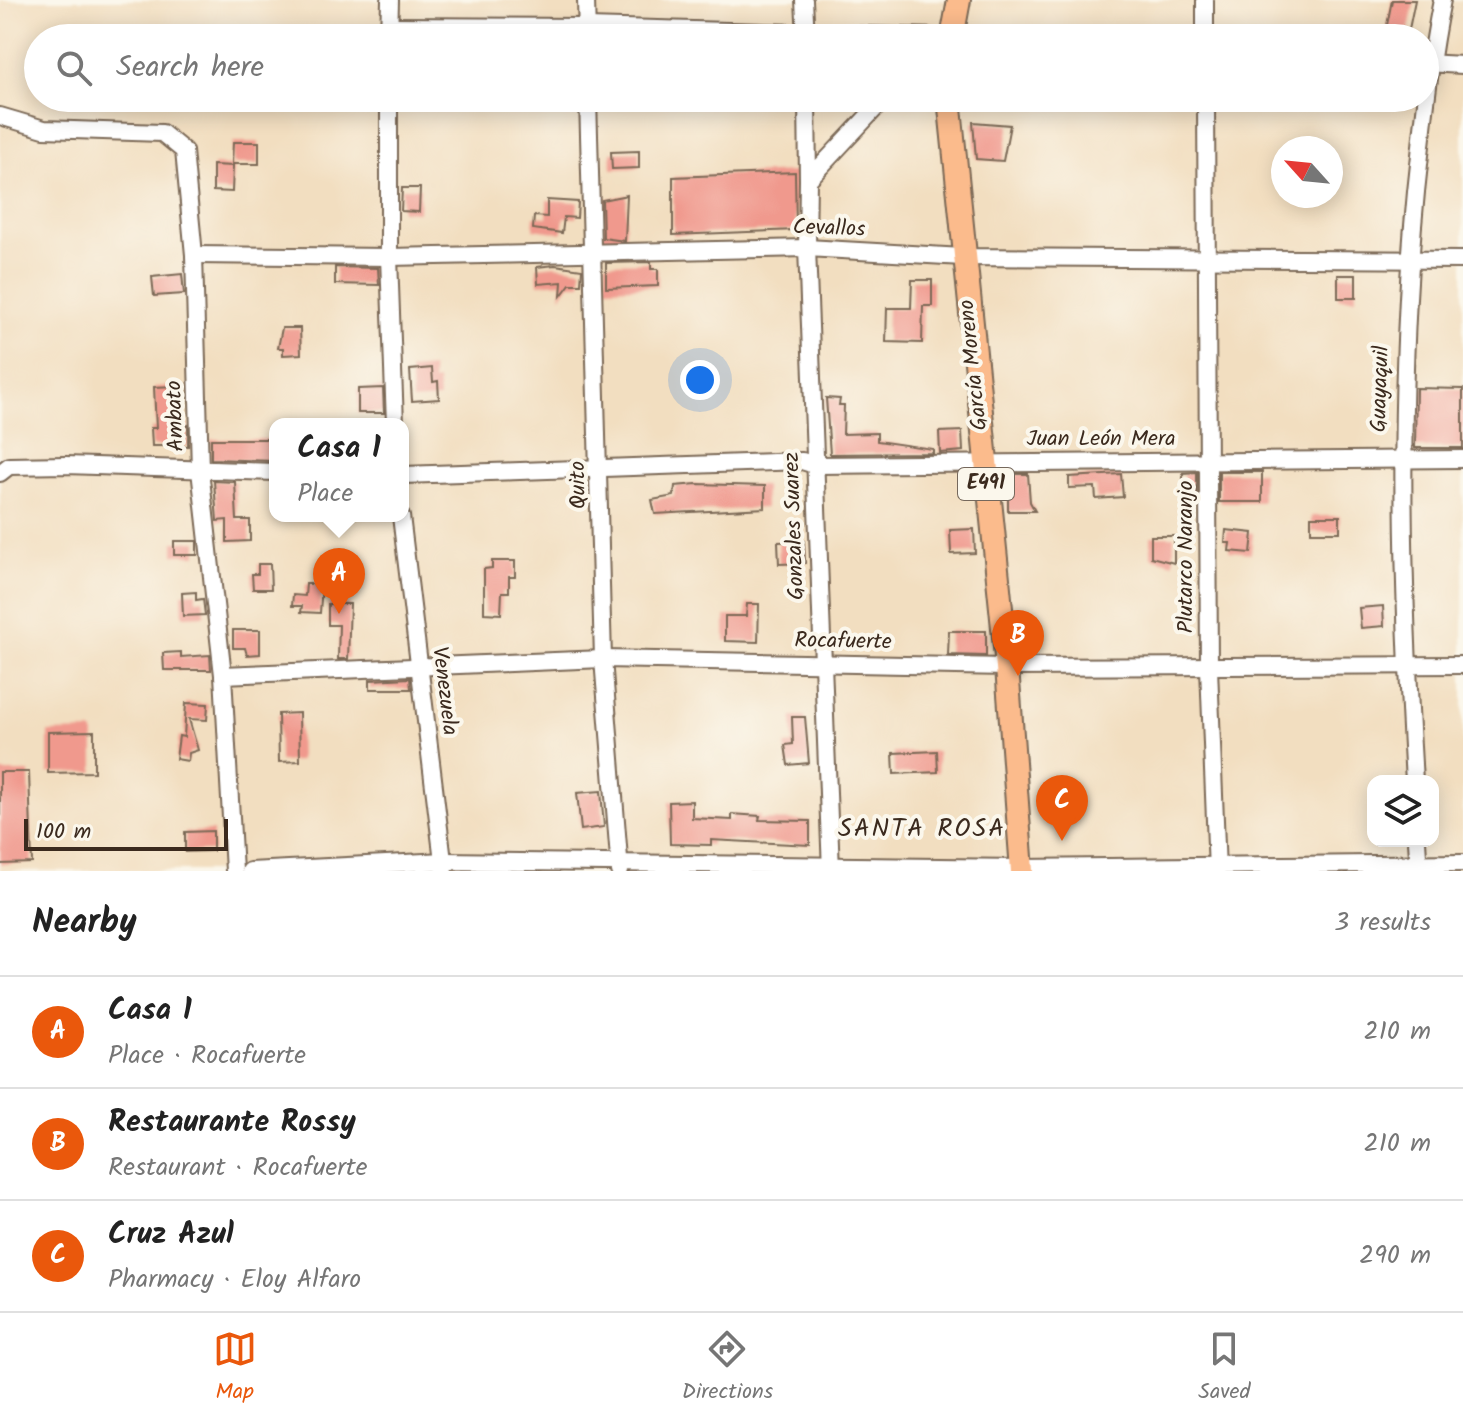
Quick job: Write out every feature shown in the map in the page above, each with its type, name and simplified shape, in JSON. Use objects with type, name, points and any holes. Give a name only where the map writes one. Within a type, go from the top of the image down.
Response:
[{"type":"highway","points":[[957,24],[959,0]]},
{"type":"highway","name":"García Moreno","points":[[950,112],[983,461],[1007,667],[1022,869]]},
{"type":"street","points":[[389,24],[390,0]]},
{"type":"street","points":[[586,0],[587,24]]},
{"type":"street","points":[[804,0],[805,24]]},
{"type":"street","points":[[1205,0],[1205,24]]},
{"type":"street","name":"Guayaquil","points":[[1436,24],[1442,0]]},
{"type":"street","points":[[1439,64],[1463,65]]},
{"type":"street","points":[[389,112],[389,257],[395,418]]},
{"type":"street","name":"Quito","points":[[588,112],[601,470],[603,659],[620,868]]},
{"type":"street","name":"Gonzales Suarez","points":[[807,112],[807,248],[830,868]]},
{"type":"street","points":[[808,180],[872,112]]},
{"type":"street","name":"Plutarco Naranjo","points":[[1206,112],[1209,668],[1216,867]]},
{"type":"street","name":"Guayaquil","points":[[1414,775],[1401,460],[1410,259],[1423,112]]},
{"type":"street","name":"Ambato","points":[[0,116],[44,129],[162,133],[184,151],[194,255],[200,470],[223,675],[234,871]]},
{"type":"street","name":"Cevallos","points":[[194,255],[591,255],[807,248],[963,257],[1463,260]]},
{"type":"street","name":"Juan León Mera","points":[[409,475],[802,461],[815,465],[983,461],[1463,459]]},
{"type":"street","points":[[0,473],[9,466],[269,472]]},
{"type":"street","name":"Venezuela","points":[[402,522],[444,866]]},
{"type":"street","name":"Rocafuerte","points":[[223,675],[603,659],[1007,667],[1463,665]]},
{"type":"street","points":[[1417,847],[1419,867]]},
{"type":"street","points":[[250,871],[444,866],[1022,869],[1419,867],[1463,863]]},
{"type":"building","points":[[1392,0],[1415,0],[1410,24],[1387,24]]},
{"type":"building","points":[[973,122],[1010,125],[1003,161],[976,159]]},
{"type":"building","points":[[233,142],[259,142],[259,164],[232,164]]},
{"type":"building","points":[[639,151],[639,168],[612,169],[611,152]]},
{"type":"building","points":[[213,165],[233,166],[232,192],[213,191]]},
{"type":"building","points":[[795,172],[796,230],[673,235],[673,177]]},
{"type":"building","points":[[402,188],[420,188],[419,212],[401,211]]},
{"type":"building","points":[[627,195],[625,241],[603,238],[602,200]]},
{"type":"building","points":[[547,200],[578,202],[577,218],[564,217],[562,233],[533,229],[534,216],[547,217]]},
{"type":"building","points":[[651,262],[651,269],[658,269],[658,286],[606,288],[606,263]]},
{"type":"building","points":[[555,265],[582,269],[581,284],[570,284],[561,296],[562,282],[538,284],[537,267]]},
{"type":"building","points":[[335,267],[378,268],[379,285],[335,284]]},
{"type":"building","points":[[182,274],[184,294],[154,296],[152,277]]},
{"type":"building","points":[[1338,275],[1356,275],[1356,298],[1338,298]]},
{"type":"building","points":[[912,280],[932,280],[932,306],[923,306],[922,343],[886,342],[887,308],[911,308]]},
{"type":"building","points":[[282,328],[300,328],[301,354],[283,355],[283,348],[278,348]]},
{"type":"building","points":[[432,368],[433,382],[438,381],[439,399],[412,401],[410,370]]},
{"type":"building","points":[[175,386],[176,426],[188,425],[188,446],[152,446],[151,428],[156,428],[154,387]]},
{"type":"building","points":[[383,388],[384,413],[358,413],[358,389]]},
{"type":"building","points":[[1416,388],[1463,389],[1463,448],[1415,448]]},
{"type":"building","points":[[826,398],[840,399],[839,405],[844,405],[843,434],[877,433],[877,441],[933,449],[933,453],[830,454]]},
{"type":"building","points":[[962,431],[963,451],[940,453],[939,432]]},
{"type":"building","points":[[211,439],[269,439],[269,461],[211,459]]},
{"type":"building","points":[[1197,472],[1197,499],[1183,499],[1183,473]]},
{"type":"building","points":[[1219,472],[1262,472],[1262,502],[1219,502]]},
{"type":"building","points":[[1028,474],[1030,502],[1035,511],[1008,511],[1008,477]]},
{"type":"building","points":[[1121,474],[1123,497],[1096,499],[1095,487],[1069,488],[1069,477]]},
{"type":"building","points":[[214,481],[235,482],[237,520],[250,520],[250,541],[227,542],[227,520],[217,521]]},
{"type":"building","points":[[675,486],[765,486],[765,508],[655,514],[652,500],[674,496]]},
{"type":"building","points":[[1311,516],[1340,516],[1340,532],[1311,532]]},
{"type":"building","points":[[974,529],[975,553],[951,554],[950,530]]},
{"type":"building","points":[[1226,530],[1253,533],[1251,553],[1229,551],[1230,543],[1225,543]]},
{"type":"building","points":[[1151,536],[1174,536],[1174,563],[1151,557]]},
{"type":"building","points":[[174,541],[197,541],[197,555],[174,555]]},
{"type":"building","points":[[804,541],[805,563],[779,564],[778,542]]},
{"type":"building","points":[[492,561],[515,561],[515,577],[509,577],[509,592],[502,592],[501,614],[484,613],[484,569],[492,568]]},
{"type":"building","points":[[258,564],[270,564],[271,589],[253,589],[252,574],[258,574]]},
{"type":"building","points":[[306,584],[322,584],[320,613],[301,612],[302,606],[292,606],[293,595],[305,596]]},
{"type":"building","points":[[196,592],[196,600],[203,599],[205,615],[183,616],[182,593]]},
{"type":"building","points":[[328,604],[350,604],[348,659],[338,659],[339,625],[328,625]]},
{"type":"building","points":[[747,604],[759,604],[758,642],[725,641],[725,616],[746,616]]},
{"type":"building","points":[[1383,606],[1384,626],[1361,628],[1359,608]]},
{"type":"building","points":[[233,630],[260,630],[260,654],[247,655],[245,648],[233,648]]},
{"type":"building","points":[[949,631],[986,631],[986,656],[948,655]]},
{"type":"building","points":[[181,652],[181,657],[210,655],[211,670],[164,670],[163,653]]},
{"type":"building","points":[[410,678],[411,689],[370,689],[370,680]]},
{"type":"building","points":[[186,703],[208,704],[207,720],[189,719],[198,750],[189,753],[188,761],[176,759],[179,736],[184,737]]},
{"type":"building","points":[[299,713],[300,761],[279,762],[278,714]]},
{"type":"building","points":[[792,717],[805,717],[809,763],[788,765],[785,745],[793,744]]},
{"type":"building","points":[[94,731],[94,772],[48,773],[48,732]]},
{"type":"building","points":[[937,751],[938,772],[894,774],[893,753]]},
{"type":"building","points":[[0,772],[29,772],[32,863],[0,864]]},
{"type":"building","points":[[601,791],[604,827],[581,830],[577,793]]},
{"type":"building","points":[[692,801],[692,818],[732,820],[732,814],[760,816],[759,820],[810,821],[810,845],[711,840],[711,845],[670,844],[669,802]]},
{"type":"building","points":[[213,831],[213,851],[185,852],[185,832]]},
{"type":"place","name":"Casa 1","points":[[339,614]]},
{"type":"place","name":"Restaurante Rossy","points":[[1018,676]]},
{"type":"place","name":"Cruz Azul","points":[[1062,841]]},
{"type":"district","name":"SANTA ROSA","points":[[922,829]]}]
